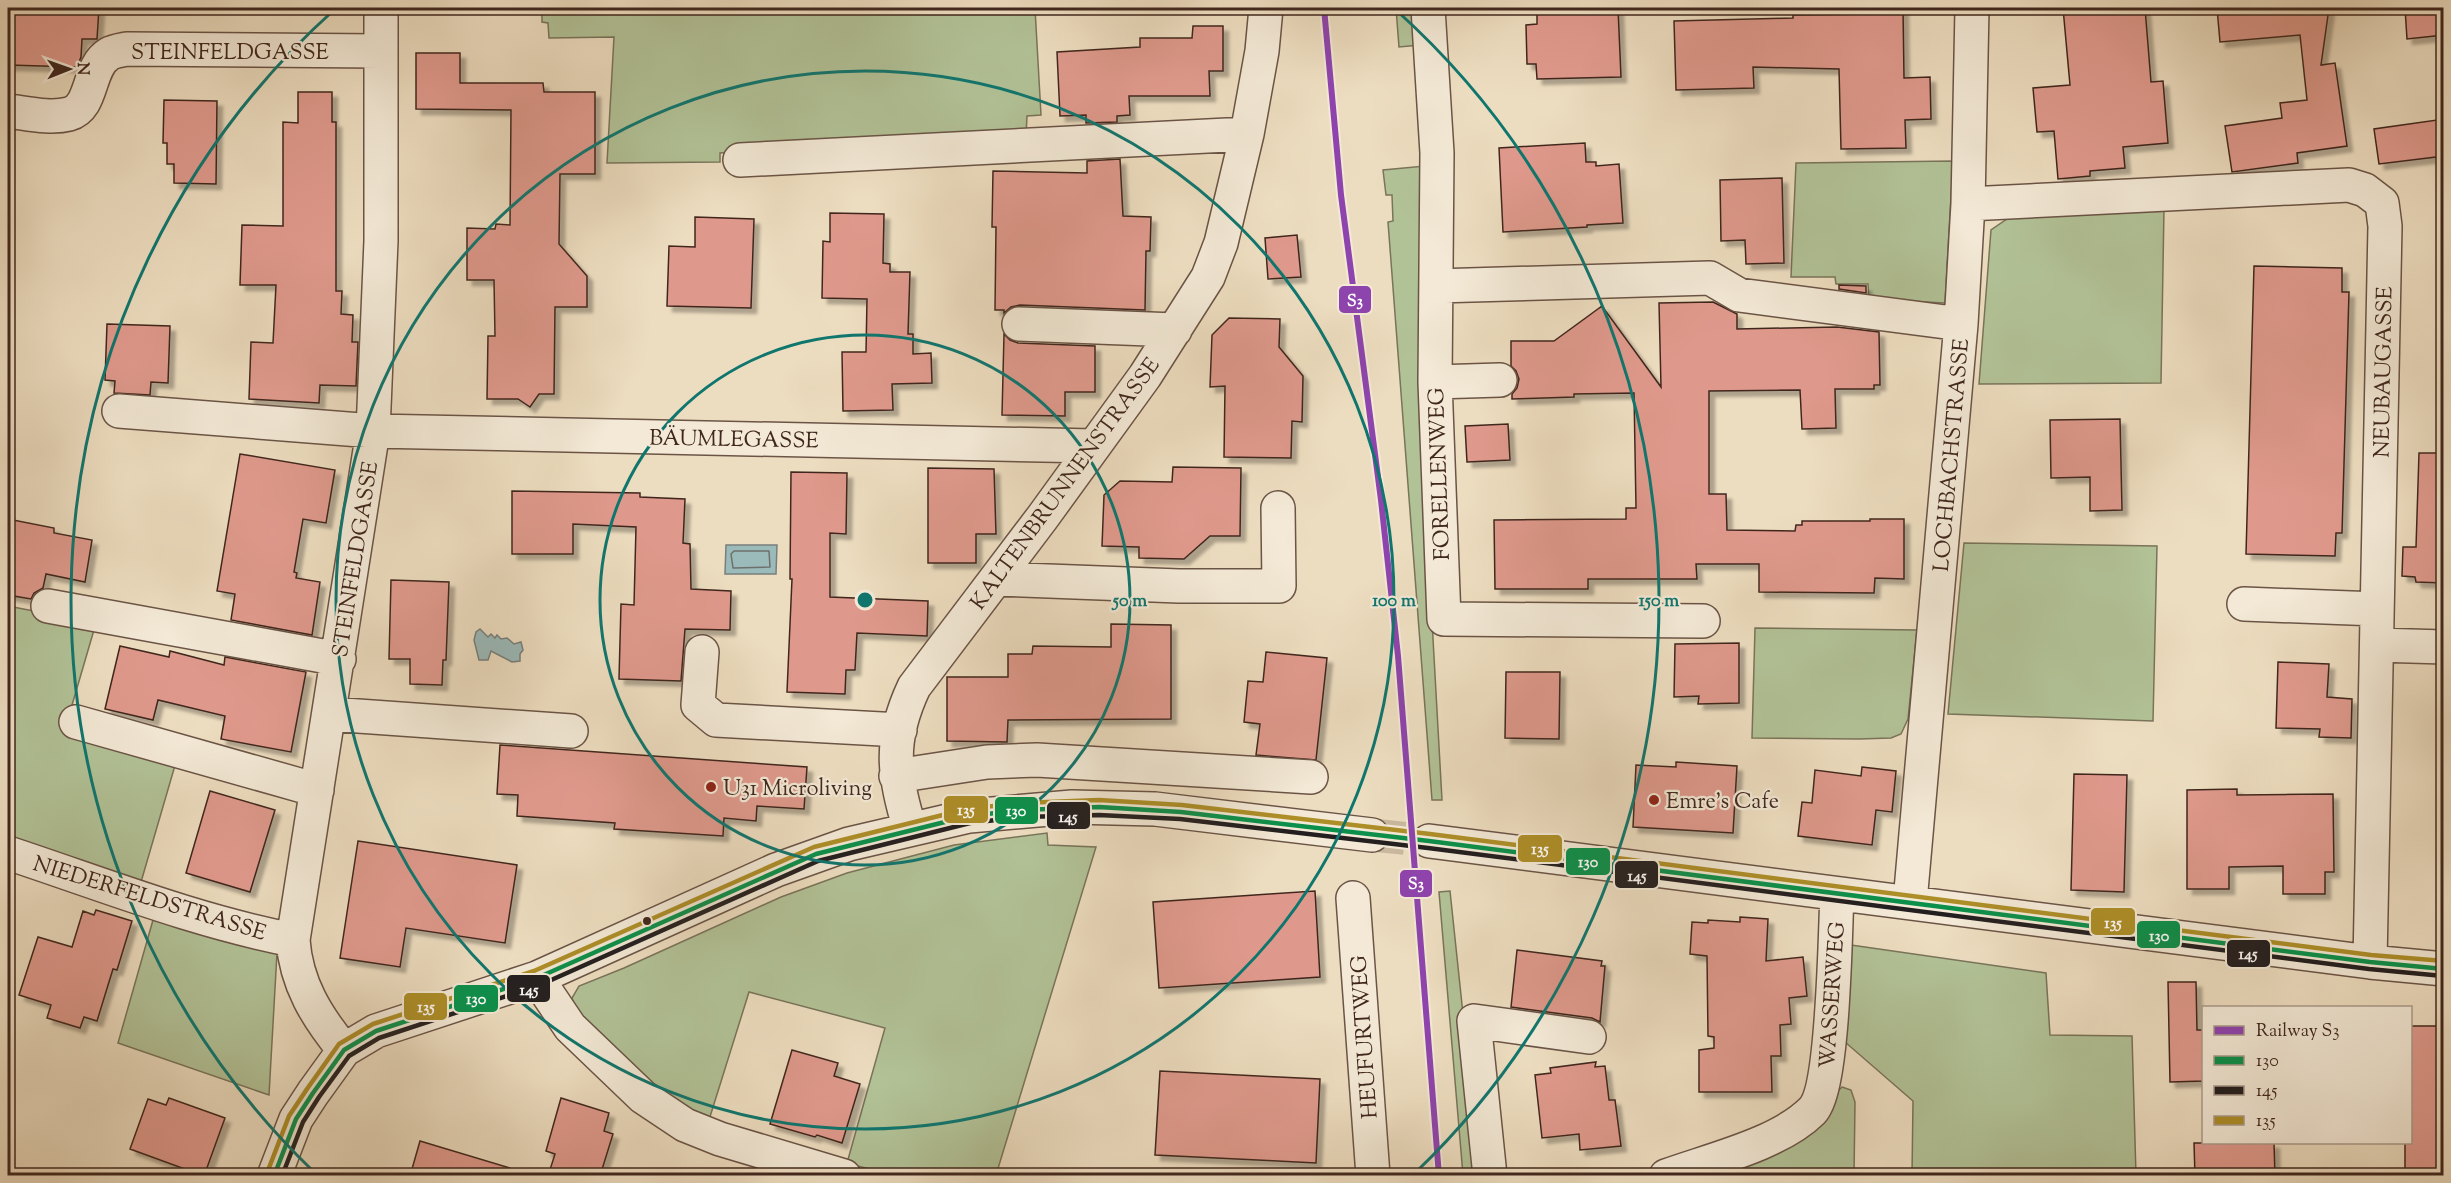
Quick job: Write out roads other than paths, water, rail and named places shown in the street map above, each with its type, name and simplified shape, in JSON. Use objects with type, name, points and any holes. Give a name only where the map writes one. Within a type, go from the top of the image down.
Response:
[{"type":"street","name":"STEINFELDGASSE","points":[[344,1050],[317,1014],[304,990],[297,970],[293,940],[339,660],[373,431],[381,241],[381,8]]},
{"type":"street","name":"KALTENBRUNNENSTRASSE","points":[[910,829],[896,776],[895,759],[907,702],[914,687],[1094,446],[1175,330],[1198,294],[1215,261],[1247,134],[1263,51],[1266,8]]},
{"type":"street","name":"FORELLENWEG","points":[[1428,8],[1437,153],[1435,382],[1444,620],[1703,621]]},
{"type":"street","name":"LOCHBACHSTRASSE","points":[[1910,902],[1961,324],[1968,204],[1972,8]]},
{"type":"street","name":"STEINFELDGASSE","points":[[8,111],[51,115],[70,114],[81,106],[97,67],[109,54],[128,48],[380,51]]},
{"type":"street","points":[[740,160],[1247,134]]},
{"type":"street","name":"NEUBAUGASSE","points":[[1968,204],[2349,185],[2365,190],[2382,203],[2385,226],[2370,962]]},
{"type":"street","points":[[1436,286],[1710,278],[1739,295],[1961,324]]},
{"type":"street","points":[[1019,324],[1175,330]]},
{"type":"street","points":[[1435,382],[1500,380]]},
{"type":"street","name":"BÄUMLEGASSE","points":[[119,411],[373,431],[1094,446]]},
{"type":"street","points":[[996,579],[1179,586],[1280,586],[1278,508]]},
{"type":"street","points":[[2244,604],[2377,609]]},
{"type":"street","points":[[48,606],[339,660]]},
{"type":"street","points":[[2377,645],[2444,647]]},
{"type":"street","points":[[702,652],[698,705],[716,720],[900,730]]},
{"type":"street","points":[[330,714],[571,731]]},
{"type":"street","points":[[76,722],[317,789]]},
{"type":"street","points":[[896,776],[987,762],[1036,760],[1311,777]]},
{"type":"street","points":[[274,1176],[296,1119],[344,1050],[376,1031],[537,978],[776,870],[849,844],[969,816],[1005,811],[1099,807],[1155,809],[1372,834]]},
{"type":"street","points":[[1429,841],[2370,962],[2444,969]]},
{"type":"street","name":"NIEDERFELDSTRASSE","points":[[8,853],[249,932],[293,940]]},
{"type":"street","name":"WASSERWEG","points":[[1666,1176],[1753,1146],[1794,1125],[1814,1110],[1825,1083],[1829,1052],[1837,894]]},
{"type":"street","name":"HEUFURTWEG","points":[[1353,898],[1373,1176]]},
{"type":"street","points":[[537,978],[570,1027],[643,1097],[685,1125],[720,1140],[844,1176]]},
{"type":"street","points":[[1490,1176],[1474,1021],[1589,1036]]},
{"type":"water","points":[[726,545],[777,545],[776,574],[725,574]]},
{"type":"water","points":[[480,629],[488,637],[491,634],[495,638],[497,635],[501,639],[507,638],[514,644],[521,642],[523,650],[520,654],[520,661],[512,662],[491,651],[488,660],[479,660],[474,640],[476,632]]},
{"type":"tunnel","points":[[1372,835],[1429,841]]},
{"type":"rail line","name":"S3","points":[[1324,8],[1341,195],[1381,500],[1398,656],[1439,1176]]},
{"type":"place","name":"U31 Microliving","points":[[711,787]]},
{"type":"place","name":"Emre's Cafe","points":[[1654,800]]}]
